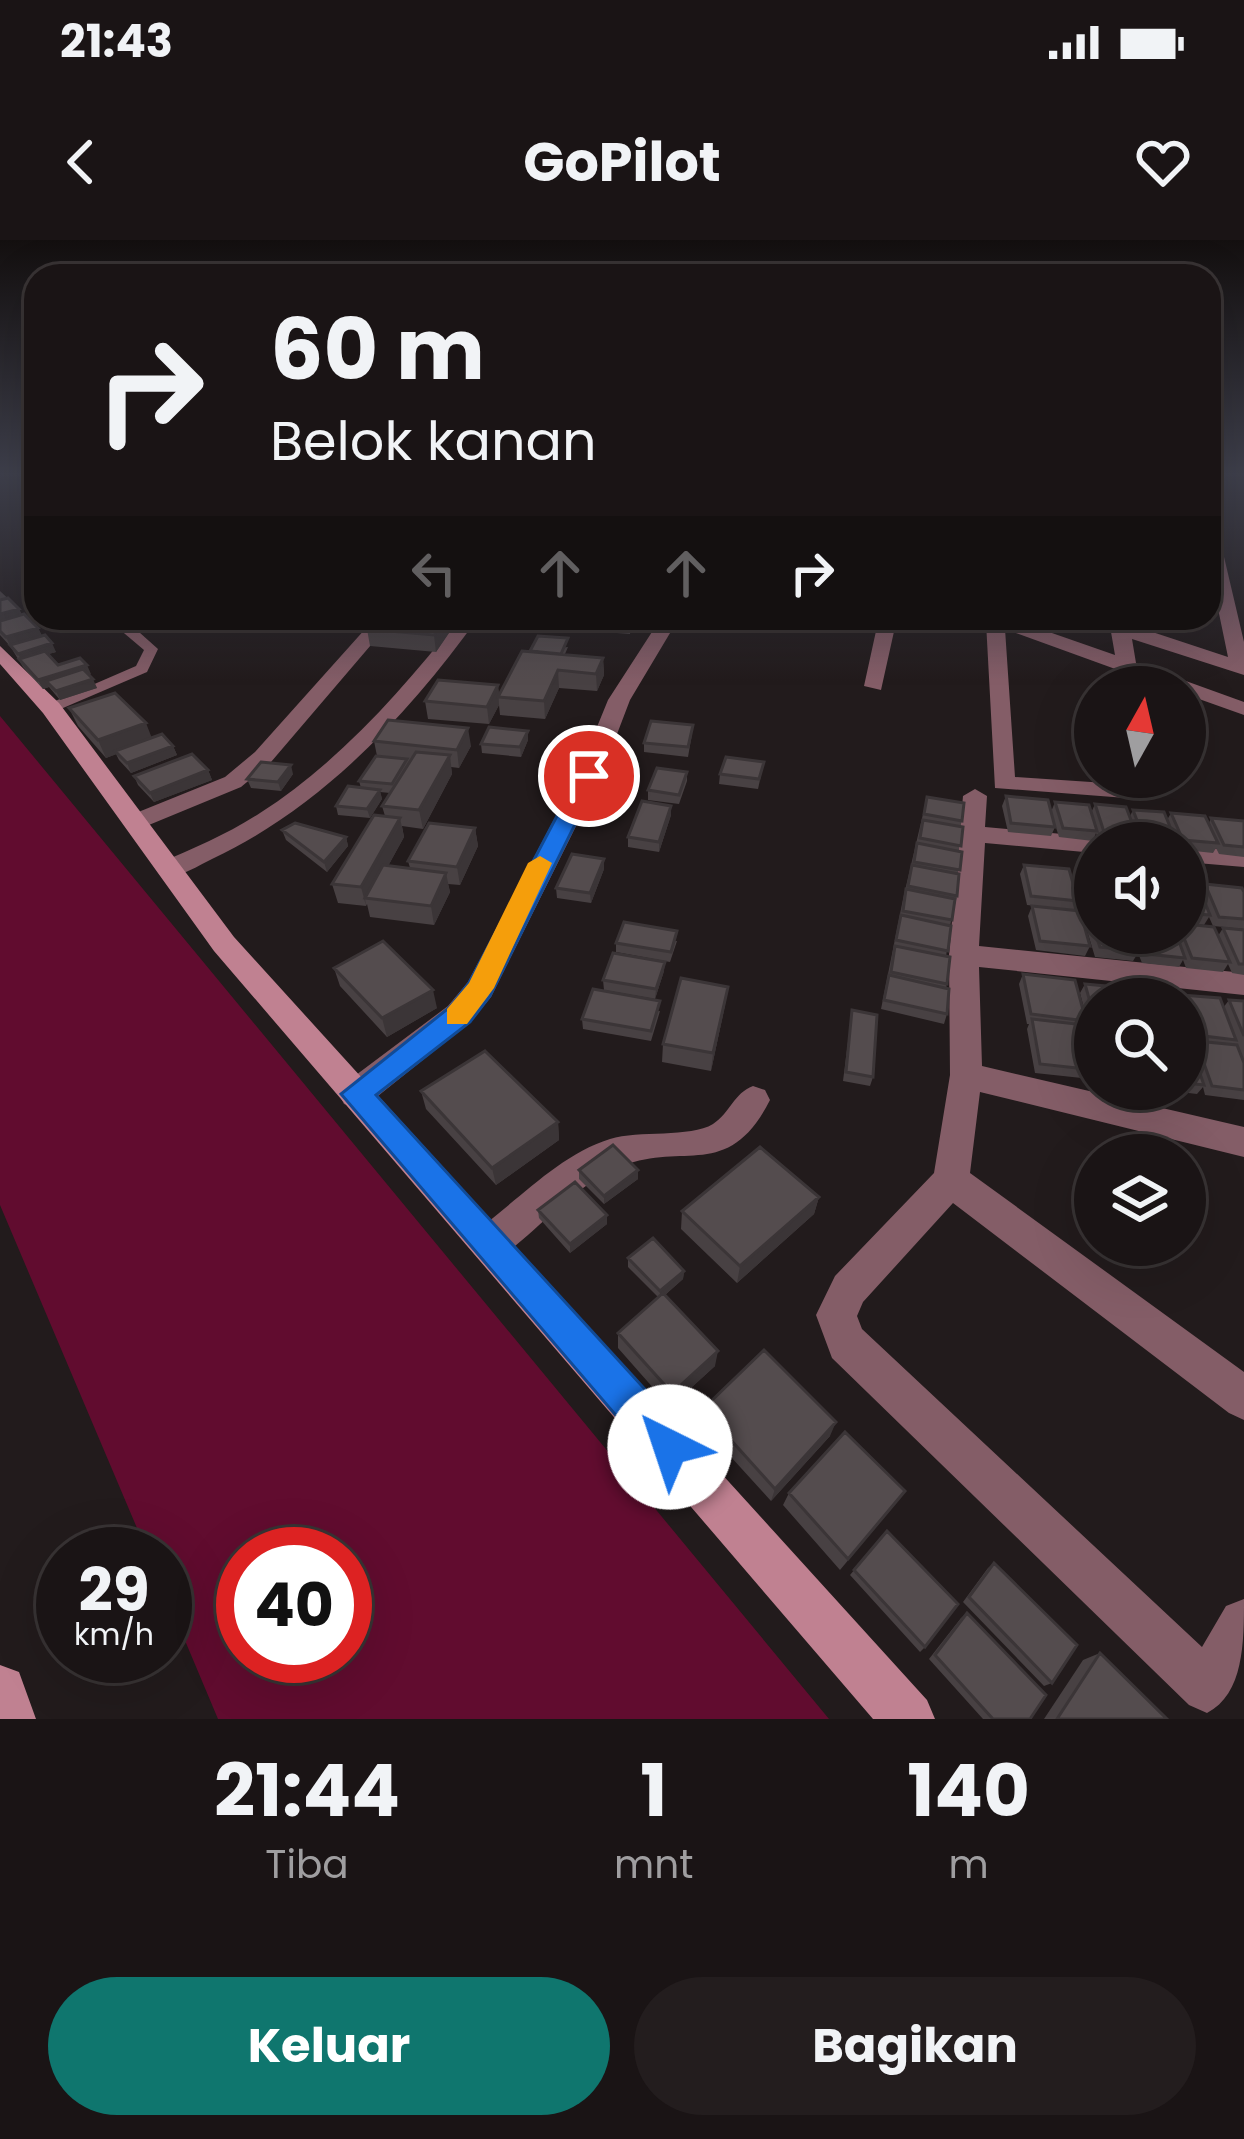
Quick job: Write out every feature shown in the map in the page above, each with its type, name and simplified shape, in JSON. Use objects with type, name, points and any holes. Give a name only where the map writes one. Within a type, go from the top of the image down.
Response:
[{"type":"street","points":[[1126,630],[1242,669],[1221,565]]},
{"type":"street","points":[[135,822],[233,782],[262,757],[375,630]]},
{"type":"street","points":[[169,868],[238,837],[287,805],[390,712],[460,630]]},
{"type":"street","points":[[356,1094],[460,1014],[480,988],[589,776],[620,700],[663,630]]},
{"type":"street","points":[[874,686],[886,630]]},
{"type":"street","points":[[994,630],[1003,783],[1074,788]]},
{"type":"street","points":[[1019,630],[1106,666]]},
{"type":"street","points":[[1120,630],[1128,666]]},
{"type":"street","points":[[0,652],[51,708],[224,944],[908,1719]]},
{"type":"street","points":[[1206,695],[1244,709]]},
{"type":"street","points":[[1074,840],[975,814],[964,955],[966,1075],[951,1180],[849,1289],[836,1315],[847,1343],[1207,1687],[1244,1624]]},
{"type":"street","points":[[1206,856],[1244,860]]},
{"type":"street","points":[[964,955],[1244,985]]},
{"type":"street","points":[[966,1075],[1244,1142]]},
{"type":"street","points":[[491,1242],[603,1156],[634,1145],[724,1140],[740,1127],[754,1100]]},
{"type":"street","points":[[951,1180],[1244,1398]]},
{"type":"street","points":[[0,1691],[9,1719]]},
{"type":"lane","points":[[51,708],[142,669],[151,649],[128,630]]},
{"type":"shaded area","points":[[0,716],[829,1719],[218,1719],[192,1657],[192,1527],[137,1527],[0,1205]]},
{"type":"building","points":[[8,598],[19,609],[0,614],[0,600]]},
{"type":"building","points":[[24,614],[24,630],[31,630],[6,637],[0,621]]},
{"type":"building","points":[[378,630],[438,630],[434,635]]},
{"type":"building","points":[[45,635],[52,643],[18,654],[10,645]]},
{"type":"building","points":[[538,636],[568,638],[561,654],[530,651]]},
{"type":"building","points":[[45,651],[58,665],[80,658],[87,665],[38,680],[19,659]]},
{"type":"building","points":[[522,651],[603,658],[596,674],[558,670],[544,701],[498,697]]},
{"type":"building","points":[[83,669],[93,679],[56,691],[46,681]]},
{"type":"building","points":[[438,680],[498,685],[487,707],[425,701]]},
{"type":"building","points":[[115,693],[146,723],[98,740],[69,708]]},
{"type":"building","points":[[388,720],[468,728],[457,750],[374,741]]},
{"type":"building","points":[[651,721],[693,725],[688,747],[644,743]]},
{"type":"building","points":[[489,727],[528,731],[520,747],[481,744]]},
{"type":"building","points":[[162,734],[173,746],[127,763],[115,751]]},
{"type":"building","points":[[416,752],[450,755],[419,810],[382,806]]},
{"type":"building","points":[[192,754],[208,770],[150,793],[134,776]]},
{"type":"building","points":[[376,756],[407,759],[392,784],[359,781]]},
{"type":"building","points":[[726,757],[764,762],[759,779],[720,774]]},
{"type":"building","points":[[261,762],[291,765],[278,782],[247,779]]},
{"type":"building","points":[[657,768],[687,772],[679,795],[648,790]]},
{"type":"building","points":[[348,786],[380,790],[367,809],[336,806]]},
{"type":"building","points":[[1006,796],[1048,800],[1055,827],[1011,823]]},
{"type":"building","points":[[927,797],[964,803],[962,821],[924,814]]},
{"type":"building","points":[[642,801],[671,806],[659,842],[628,837]]},
{"type":"building","points":[[1055,802],[1089,805],[1094,822],[1074,822],[1074,829],[1063,828]]},
{"type":"building","points":[[1095,804],[1126,807],[1132,822],[1101,822]]},
{"type":"building","points":[[1133,810],[1164,812],[1168,822],[1138,822]]},
{"type":"building","points":[[1171,813],[1205,816],[1218,843],[1206,842],[1206,822],[1175,822]]},
{"type":"building","points":[[374,815],[400,818],[361,887],[332,884]]},
{"type":"building","points":[[1211,818],[1244,821],[1244,847],[1224,845]]},
{"type":"building","points":[[923,820],[963,827],[961,846],[920,838]]},
{"type":"building","points":[[295,823],[346,837],[324,862],[282,830]]},
{"type":"building","points":[[429,823],[475,828],[457,867],[408,861]]},
{"type":"building","points":[[917,843],[962,852],[960,870],[914,862]]},
{"type":"building","points":[[572,854],[604,859],[590,893],[556,888]]},
{"type":"building","points":[[383,865],[446,873],[431,906],[365,898]]},
{"type":"building","points":[[912,865],[959,874],[957,896],[908,886]]},
{"type":"building","points":[[1024,865],[1069,869],[1074,901],[1031,896]]},
{"type":"building","points":[[1206,884],[1242,888],[1244,919],[1219,917]]},
{"type":"building","points":[[906,889],[955,899],[952,920],[903,911]]},
{"type":"building","points":[[1032,906],[1074,910],[1074,944],[1040,941]]},
{"type":"building","points":[[901,915],[951,926],[948,951],[896,940]]},
{"type":"building","points":[[624,922],[677,931],[671,952],[616,943]]},
{"type":"building","points":[[1206,926],[1214,927],[1230,962],[1192,958],[1190,954],[1206,954]]},
{"type":"building","points":[[1223,928],[1244,930],[1244,964],[1239,964]]},
{"type":"building","points":[[383,941],[433,990],[382,1018],[334,968]]},
{"type":"building","points":[[895,946],[950,957],[947,984],[891,972]]},
{"type":"building","points":[[613,953],[665,962],[656,989],[603,980]]},
{"type":"building","points":[[1023,974],[1074,980],[1074,1019],[1031,1014]]},
{"type":"building","points":[[889,975],[949,989],[947,1014],[884,1000]]},
{"type":"building","points":[[681,978],[728,987],[713,1053],[663,1044]]},
{"type":"building","points":[[593,989],[660,1001],[651,1031],[582,1019]]},
{"type":"building","points":[[1206,997],[1220,998],[1236,1040],[1206,1036]]},
{"type":"building","points":[[1229,1000],[1244,1001],[1244,1036]]},
{"type":"building","points":[[852,1010],[877,1015],[873,1077],[846,1072]]},
{"type":"building","points":[[1032,1019],[1074,1024],[1074,1068],[1040,1064]]},
{"type":"building","points":[[1206,1042],[1237,1045],[1244,1063],[1244,1090],[1212,1086],[1206,1069]]},
{"type":"building","points":[[485,1051],[558,1122],[492,1168],[421,1091]]},
{"type":"building","points":[[613,1145],[638,1170],[604,1196],[579,1170]]},
{"type":"building","points":[[760,1147],[819,1197],[740,1266],[682,1211]]},
{"type":"building","points":[[575,1182],[607,1215],[570,1244],[538,1210]]},
{"type":"building","points":[[653,1238],[684,1271],[660,1291],[628,1258]]},
{"type":"building","points":[[663,1293],[718,1351],[672,1393],[618,1333]]},
{"type":"building","points":[[764,1350],[836,1422],[775,1489],[703,1409]]},
{"type":"building","points":[[845,1432],[905,1491],[848,1559],[789,1493]]},
{"type":"building","points":[[887,1531],[958,1604],[925,1647],[854,1570]]},
{"type":"building","points":[[994,1563],[1077,1645],[1052,1683],[969,1597]]},
{"type":"building","points":[[967,1613],[1046,1695],[1030,1719],[993,1719],[935,1655]]},
{"type":"building","points":[[1100,1653],[1167,1719],[1057,1719]]},
{"type":"slow traffic","points":[[457,1016],[480,988],[540,863]]},
{"type":"route","points":[[589,776],[536,871],[480,988],[460,1014],[356,1094],[670,1447]]}]
